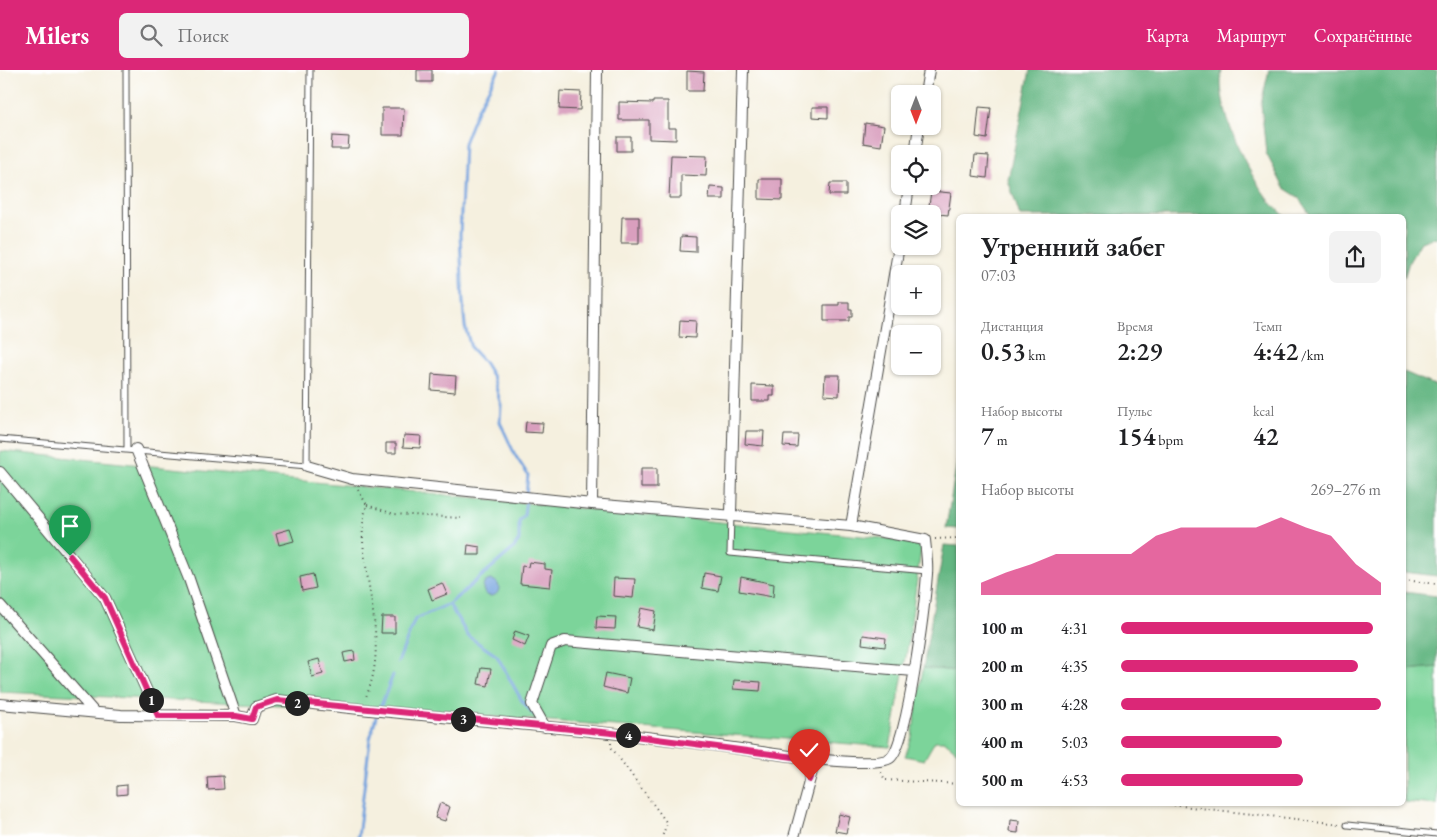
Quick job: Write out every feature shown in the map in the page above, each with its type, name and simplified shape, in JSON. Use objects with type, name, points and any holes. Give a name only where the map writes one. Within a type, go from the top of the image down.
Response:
[{"type":"street","points":[[592,504],[597,70]]},
{"type":"street","points":[[731,514],[743,70]]},
{"type":"street","points":[[926,85],[929,70]]},
{"type":"street","points":[[851,526],[897,255]]},
{"type":"street","points":[[131,449],[189,580],[236,716]]},
{"type":"street","points":[[0,704],[158,716],[236,716],[252,719],[256,707],[277,700],[360,710],[612,733],[816,760],[877,762],[889,760],[896,753],[903,732],[914,671],[928,572],[925,540],[851,526],[731,514],[592,504],[352,479],[308,466]]},
{"type":"street","points":[[0,472],[105,598],[158,716]]},
{"type":"street","points":[[0,605],[94,712]]},
{"type":"street","points":[[545,727],[532,704],[550,646],[565,641],[914,671]]},
{"type":"street","points":[[794,837],[816,760]]},
{"type":"lane","points":[[126,70],[131,449]]},
{"type":"lane","points":[[0,439],[308,466],[310,70]]},
{"type":"lane","points":[[731,514],[730,553],[928,572]]},
{"type":"lane","points":[[1347,825],[1437,834]]},
{"type":"path","points":[[352,479],[367,505],[394,514],[461,518]]},
{"type":"path","points":[[360,710],[376,668],[377,646],[363,548],[362,520],[367,505]]},
{"type":"path","points":[[925,540],[956,538]]},
{"type":"path","points":[[1406,580],[1437,584]]},
{"type":"path","points":[[612,733],[611,747],[667,823],[662,837]]},
{"type":"path","points":[[877,762],[885,780],[956,784]]},
{"type":"path","points":[[1181,806],[1347,825]]},
{"type":"green space","points":[[1030,70],[1222,70],[1223,101],[1234,138],[1260,188],[1272,204],[1283,214],[1019,214],[1008,180]]},
{"type":"green space","points":[[1269,70],[1437,70],[1437,237],[1421,242],[1409,262],[1406,272],[1406,214],[1310,214],[1298,197],[1284,188],[1266,153],[1261,104]]},
{"type":"green space","points":[[1406,373],[1437,386],[1437,576],[1406,572]]},
{"type":"green space","points":[[0,451],[922,542],[908,645],[890,747],[433,712],[0,692]]},
{"type":"green space","points":[[956,467],[956,529],[946,528]]},
{"type":"green space","points":[[944,545],[956,546],[956,671],[923,668]]},
{"type":"green space","points":[[1406,592],[1437,596],[1437,667],[1406,672]]},
{"type":"green space","points":[[1437,667],[1437,805],[1406,802],[1406,670]]},
{"type":"green space","points":[[923,668],[956,671],[956,751],[944,741],[935,741],[924,760],[905,756],[912,737]]},
{"type":"water","points":[[488,580],[494,580],[499,585],[497,594],[488,596],[483,591],[483,585]]},
{"type":"building","points":[[417,70],[432,70],[432,82],[417,82]]},
{"type":"building","points":[[687,71],[704,72],[703,91],[687,91]]},
{"type":"building","points":[[560,91],[581,92],[580,110],[559,109]]},
{"type":"building","points":[[653,101],[668,101],[668,128],[676,128],[676,140],[649,139],[649,120],[619,120],[619,102],[653,103]]},
{"type":"building","points":[[812,107],[828,107],[828,118],[812,117]]},
{"type":"building","points":[[979,107],[991,108],[987,139],[976,137]]},
{"type":"building","points":[[382,108],[404,108],[403,135],[382,135]]},
{"type":"building","points":[[865,123],[884,126],[881,146],[863,143]]},
{"type":"building","points":[[332,136],[349,137],[348,149],[331,149]]},
{"type":"building","points":[[617,137],[631,137],[631,151],[617,151]]},
{"type":"building","points":[[671,155],[707,156],[706,176],[681,175],[681,198],[669,198]]},
{"type":"building","points":[[975,155],[989,156],[987,178],[973,176]]},
{"type":"building","points":[[759,179],[782,179],[782,200],[759,199]]},
{"type":"building","points":[[830,183],[846,183],[846,195],[829,195]]},
{"type":"building","points":[[710,187],[724,188],[724,199],[709,199]]},
{"type":"building","points":[[941,192],[951,193],[948,215],[941,214],[941,205],[929,205],[930,195],[941,195]]},
{"type":"building","points":[[622,217],[639,217],[639,243],[621,243]]},
{"type":"building","points":[[681,236],[696,237],[696,252],[680,251]]},
{"type":"building","points":[[839,302],[849,302],[849,309],[852,309],[852,317],[849,317],[849,321],[824,321],[824,305],[839,305]]},
{"type":"building","points":[[680,320],[696,321],[695,338],[679,337]]},
{"type":"building","points":[[432,374],[456,376],[455,392],[431,390]]},
{"type":"building","points":[[825,375],[840,375],[839,396],[824,395]]},
{"type":"building","points":[[752,385],[774,386],[774,396],[770,396],[770,401],[752,401]]},
{"type":"building","points":[[526,422],[543,423],[542,433],[525,432]]},
{"type":"building","points":[[746,431],[764,431],[763,446],[745,444]]},
{"type":"building","points":[[404,435],[421,436],[420,448],[403,447]]},
{"type":"building","points":[[784,435],[798,435],[797,447],[783,446]]},
{"type":"building","points":[[386,443],[396,443],[396,453],[386,453]]},
{"type":"building","points":[[641,468],[657,468],[657,488],[641,488]]},
{"type":"building","points":[[290,529],[294,541],[279,545],[276,533]]},
{"type":"building","points":[[468,545],[480,547],[480,555],[467,555]]},
{"type":"building","points":[[529,562],[545,564],[545,569],[552,570],[550,587],[520,584],[522,566],[528,567]]},
{"type":"building","points":[[704,573],[721,576],[718,591],[702,588]]},
{"type":"building","points":[[313,574],[316,588],[302,591],[300,577]]},
{"type":"building","points":[[741,577],[774,584],[773,597],[739,591]]},
{"type":"building","points":[[614,578],[635,579],[633,598],[613,596]]},
{"type":"building","points":[[442,583],[447,594],[432,600],[428,589]]},
{"type":"building","points":[[641,608],[656,611],[653,630],[637,627]]},
{"type":"building","points":[[597,616],[616,617],[615,629],[596,628]]},
{"type":"building","points":[[382,617],[395,617],[395,633],[381,633]]},
{"type":"building","points":[[515,631],[529,636],[525,646],[512,640]]},
{"type":"building","points":[[863,635],[886,638],[885,647],[862,644]]},
{"type":"building","points":[[354,651],[355,660],[345,662],[343,653]]},
{"type":"building","points":[[319,659],[323,674],[312,677],[308,662]]},
{"type":"building","points":[[481,668],[491,669],[488,686],[478,684]]},
{"type":"building","points":[[606,673],[630,678],[627,693],[603,687]]},
{"type":"building","points":[[734,680],[761,682],[760,691],[733,689]]},
{"type":"building","points":[[223,776],[224,789],[208,790],[207,777]]},
{"type":"building","points":[[127,785],[127,794],[117,795],[117,786]]},
{"type":"building","points":[[440,803],[450,807],[445,821],[435,818]]},
{"type":"building","points":[[839,814],[850,817],[846,833],[835,831]]},
{"type":"building","points":[[1010,820],[1019,821],[1018,833],[1009,832]]},
{"type":"waterway","points":[[499,70],[477,110],[464,143],[460,235],[463,303],[465,326],[471,348],[484,362],[493,377],[501,405],[500,422],[515,455],[528,475],[526,494]]},
{"type":"waterway","points":[[398,662],[415,619],[449,604],[513,549],[519,540],[519,521],[524,515],[526,499]]},
{"type":"waterway","points":[[449,604],[468,636],[497,656],[522,701],[533,714]]},
{"type":"waterway","points":[[380,708],[393,675]]},
{"type":"waterway","points":[[358,837],[370,739],[376,717]]},
{"type":"route","points":[[70,556],[105,598],[158,716],[236,716],[252,719],[256,707],[266,702],[277,700],[360,710],[612,733],[816,760],[809,780]]}]
